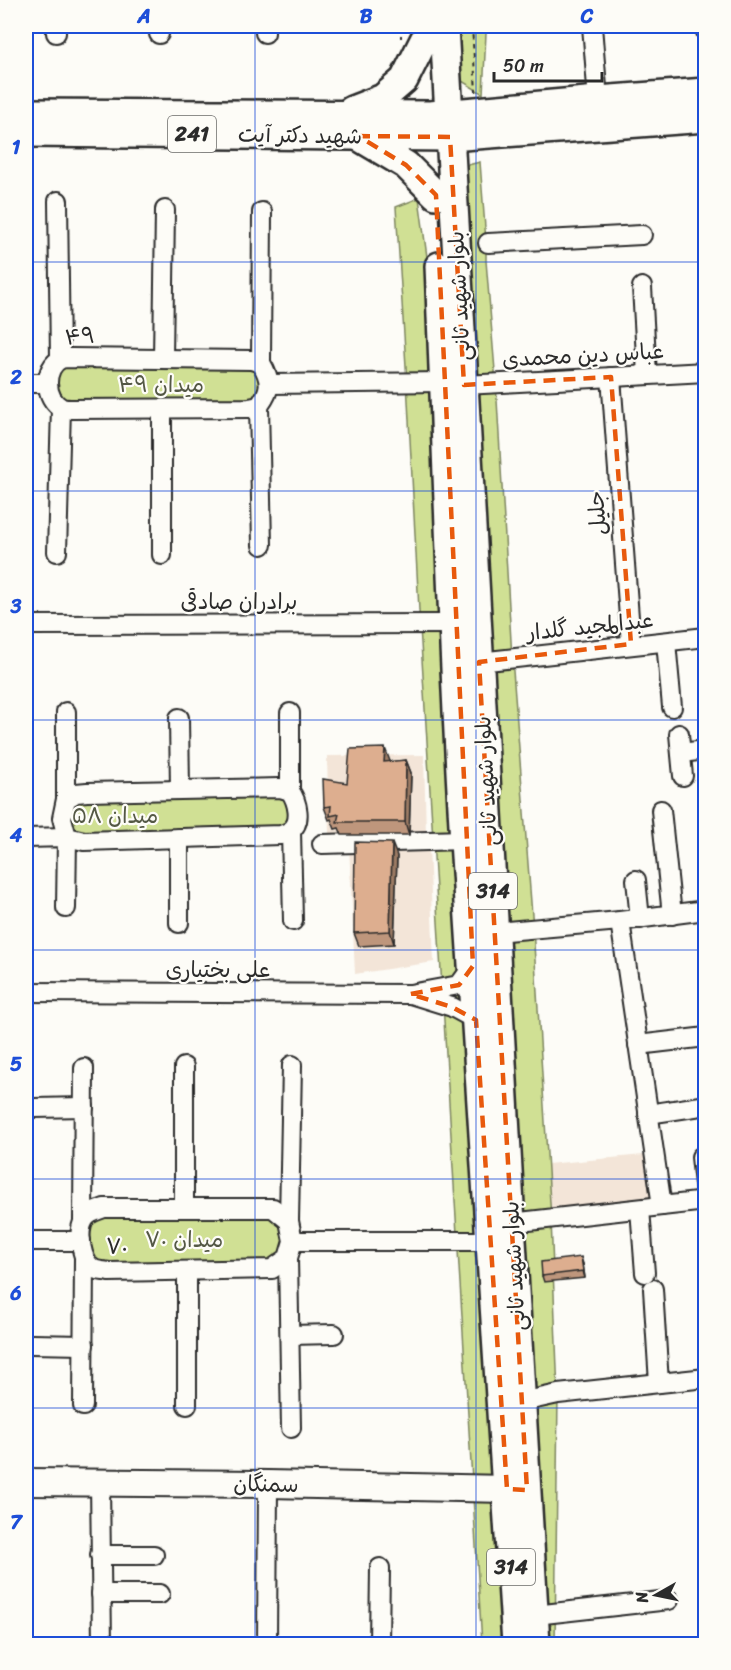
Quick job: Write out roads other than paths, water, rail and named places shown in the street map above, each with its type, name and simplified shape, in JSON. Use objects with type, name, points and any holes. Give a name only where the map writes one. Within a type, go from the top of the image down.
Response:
[{"type":"main road","points":[[333,116],[383,98],[404,80],[432,29]]},
{"type":"main road","name":"بلوار شهید ثانی","points":[[432,29],[440,126],[454,384],[453,624],[464,840],[483,933],[473,966],[476,1020],[490,1241],[512,1403]]},
{"type":"main road","name":"شهید دکتر آیت","points":[[26,113],[333,116],[440,126],[477,112],[705,92]]},
{"type":"main road","name":"شهید دکتر آیت","points":[[26,133],[358,136],[440,126],[705,118]]},
{"type":"main road","name":"بلوار شهید ثانی","points":[[440,126],[436,195],[479,662],[483,933],[511,1223],[512,1403],[517,1489],[516,1644]]},
{"type":"main road","points":[[358,136],[406,165],[436,195]]},
{"type":"main road","name":"سمنگان","points":[[26,1482],[517,1489]]},
{"type":"main road","name":"بلوار شهید ثانی","points":[[517,1489],[536,1644]]},
{"type":"street","points":[[592,26],[598,100]]},
{"type":"street","points":[[705,26],[705,32]]},
{"type":"street","points":[[58,201],[60,359]]},
{"type":"street","points":[[163,359],[165,210]]},
{"type":"street","points":[[262,212],[261,363],[267,372],[270,384],[259,406],[262,545]]},
{"type":"street","points":[[488,243],[642,235]]},
{"type":"street","points":[[642,286],[647,375]]},
{"type":"street","name":"۴۹","points":[[46,383],[52,368],[60,359],[251,360],[261,363]]},
{"type":"street","name":"عباس دین محمدی","points":[[270,384],[454,384],[705,372]]},
{"type":"street","name":"جلیل","points":[[611,377],[631,644]]},
{"type":"street","points":[[26,382],[46,383],[51,398],[61,408],[71,410],[162,410],[259,406]]},
{"type":"street","points":[[57,552],[61,408]]},
{"type":"street","points":[[162,410],[162,555]]},
{"type":"street","name":"برادران صادقی","points":[[26,625],[453,624]]},
{"type":"street","name":"عبدالمجید گلدار","points":[[479,662],[705,637]]},
{"type":"street","points":[[666,642],[672,708]]},
{"type":"street","points":[[66,712],[66,799],[62,818],[67,837],[66,908]]},
{"type":"street","points":[[290,713],[290,791]]},
{"type":"street","points":[[179,718],[180,789]]},
{"type":"street","points":[[679,734],[683,776]]},
{"type":"street","points":[[681,753],[705,750]]},
{"type":"street","points":[[66,799],[76,793],[87,792],[280,788],[290,791],[296,799],[298,811],[296,823],[291,831],[293,921]]},
{"type":"street","points":[[660,810],[672,915]]},
{"type":"street","points":[[26,838],[67,837],[84,841],[280,835],[291,831]]},
{"type":"street","points":[[179,838],[179,923]]},
{"type":"street","points":[[322,844],[464,840]]},
{"type":"street","points":[[636,880],[640,919]]},
{"type":"street","points":[[483,933],[640,919],[705,910]]},
{"type":"street","points":[[620,921],[662,1206]]},
{"type":"street","points":[[410,994],[459,985],[473,966]]},
{"type":"street","name":"علی بختیاری","points":[[26,992],[410,994]]},
{"type":"street","points":[[410,994],[452,1006],[476,1020]]},
{"type":"street","points":[[638,1045],[705,1037]]},
{"type":"street","points":[[291,1428],[289,1221],[292,1065]]},
{"type":"street","points":[[184,1067],[184,1208]]},
{"type":"street","points":[[83,1221],[84,1068]]},
{"type":"street","points":[[648,1114],[701,1106]]},
{"type":"street","points":[[35,1108],[84,1107]]},
{"type":"street","points":[[511,1223],[705,1202],[701,1157]]},
{"type":"street","name":"۷۰","points":[[289,1221],[273,1209],[105,1209],[91,1213],[83,1221],[82,1250],[93,1269],[109,1272],[272,1269],[290,1250]]},
{"type":"street","points":[[640,1209],[659,1383]]},
{"type":"street","points":[[26,1241],[82,1250],[83,1406]]},
{"type":"street","points":[[290,1250],[490,1241]]},
{"type":"street","points":[[187,1270],[187,1405]]},
{"type":"street","points":[[290,1335],[334,1334]]},
{"type":"street","points":[[32,1344],[84,1345]]},
{"type":"street","points":[[512,1403],[558,1394],[705,1378]]},
{"type":"street","points":[[100,1482],[102,1644]]},
{"type":"street","points":[[267,1644],[268,1484]]},
{"type":"street","points":[[100,1555],[154,1555]]},
{"type":"street","points":[[379,1644],[380,1568]]},
{"type":"street","points":[[101,1594],[160,1594]]},
{"type":"street","points":[[534,1614],[669,1600]]},
{"type":"park label","name":"میدان ۴۹","points":[[161,384]]},
{"type":"park label","name":"میدان ۵۸","points":[[115,815]]},
{"type":"park label","name":"میدان ۷۰","points":[[184,1239]]}]
